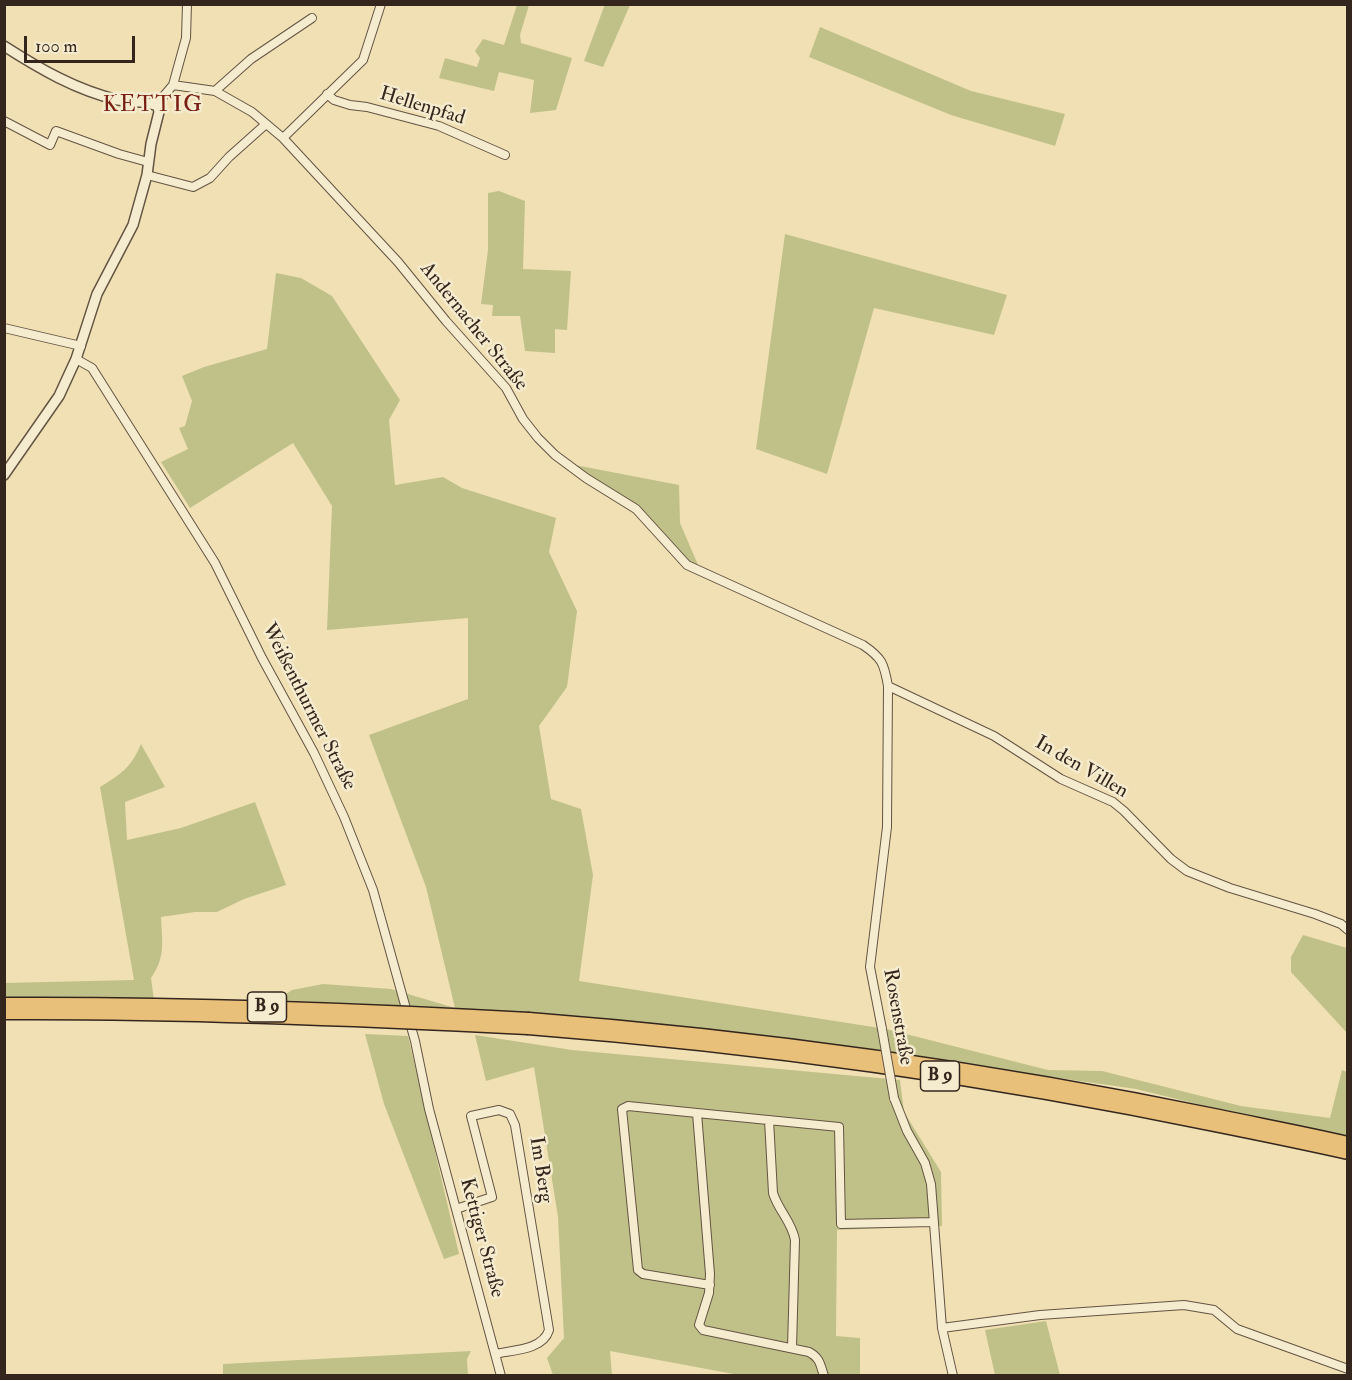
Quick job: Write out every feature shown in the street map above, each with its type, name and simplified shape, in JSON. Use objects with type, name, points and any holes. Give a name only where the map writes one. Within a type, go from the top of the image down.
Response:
[{"type":"highway","name":"B 9","points":[[4,1004],[240,1006],[376,1010],[732,1038],[956,1068],[1131,1098],[1347,1143]]},
{"type":"highway","name":"B 9","points":[[4,1013],[218,1014],[529,1023],[782,1053],[957,1078],[1130,1108],[1347,1153]]},
{"type":"street","points":[[156,105],[173,85],[186,38],[187,4]]},
{"type":"street","points":[[283,138],[363,60],[381,4]]},
{"type":"street","points":[[215,91],[251,59],[312,18]]},
{"type":"street","points":[[4,46],[72,85],[99,95],[132,103],[156,105]]},
{"type":"street","name":"Andernacher Straße","points":[[173,85],[215,91],[252,112],[283,138],[398,262],[446,321],[506,388],[523,418],[555,455],[608,493],[636,509],[687,565],[863,645],[879,656]]},
{"type":"street","name":"Hellenpfad","points":[[327,94],[350,105],[367,107],[439,126],[505,155]]},
{"type":"street","points":[[4,476],[59,396],[81,346],[98,294],[133,225],[147,175],[159,112],[156,105]]},
{"type":"street","points":[[4,121],[50,145],[56,131],[148,162]]},
{"type":"street","points":[[147,175],[193,188],[210,178],[229,157],[266,124]]},
{"type":"street","points":[[4,328],[81,346]]},
{"type":"street","name":"Weißenthurmer Straße","points":[[76,359],[92,368],[215,563],[262,658],[314,753],[344,817],[373,890],[415,1041],[429,1109]]},
{"type":"street","name":"Rosenstraße","points":[[879,656],[888,686],[886,827],[870,967],[894,1098],[907,1131],[926,1163],[931,1184],[942,1328],[952,1376]]},
{"type":"street","name":"In den Villen","points":[[888,686],[994,736],[1061,779],[1113,802],[1187,871],[1230,888],[1315,914],[1341,924],[1347,930]]},
{"type":"street","points":[[710,1285],[643,1274],[638,1270],[622,1109],[628,1106],[839,1127],[841,1224],[933,1222]]},
{"type":"street","name":"Kettiger Straße","points":[[429,1109],[501,1376]]},
{"type":"street","name":"Im Berg","points":[[456,1209],[492,1197],[471,1116],[499,1110],[510,1114],[515,1125],[549,1330],[547,1337],[540,1344],[495,1354]]},
{"type":"street","points":[[698,1113],[710,1285],[699,1325],[703,1330],[792,1348],[817,1357],[824,1376]]},
{"type":"street","points":[[769,1120],[773,1193],[776,1203],[794,1231],[795,1240],[792,1348]]},
{"type":"street","points":[[942,1328],[1040,1315],[1184,1305],[1214,1310],[1237,1329],[1347,1369]]},
{"type":"green space","points":[[605,4],[630,5],[603,67],[584,61]]},
{"type":"green space","points":[[517,5],[529,5],[520,35],[521,43],[572,58],[556,110],[530,113],[534,80],[499,72],[494,91],[439,78],[445,58],[477,67],[480,58],[475,51],[483,39],[504,45]]},
{"type":"green space","points":[[820,27],[971,91],[1065,114],[1055,146],[951,115],[809,57]]},
{"type":"green space","points":[[499,191],[525,201],[523,269],[571,271],[567,330],[555,329],[555,353],[525,351],[520,316],[492,316],[493,305],[481,304],[488,250],[488,193]]},
{"type":"green space","points":[[785,234],[1007,295],[994,335],[874,308],[827,474],[756,449]]},
{"type":"green space","points":[[276,273],[301,278],[332,296],[400,400],[389,420],[395,485],[443,477],[462,488],[556,518],[549,552],[577,611],[567,687],[539,726],[551,799],[581,809],[593,875],[579,981],[886,1029],[1048,1070],[1102,1071],[1241,1106],[1330,1118],[1342,1070],[1347,1072],[1347,1141],[1136,1089],[791,1040],[599,1019],[455,1008],[426,887],[369,735],[468,699],[468,618],[327,630],[332,506],[293,443],[190,508],[161,462],[188,449],[179,428],[185,426],[192,401],[182,376],[204,367],[267,349]]},
{"type":"green space","points":[[575,465],[679,485],[680,523],[699,567],[688,562],[637,507]]},
{"type":"green space","points":[[141,744],[165,787],[125,802],[127,840],[181,828],[255,802],[286,885],[244,899],[217,912],[195,912],[161,917],[161,956],[151,978],[154,1000],[5,999],[4,983],[134,980],[100,787],[125,770]]},
{"type":"green space","points":[[1303,935],[1347,948],[1347,1033],[1291,972],[1291,957]]},
{"type":"green space","points":[[323,984],[391,989],[455,1008],[277,1000],[292,990]]},
{"type":"green space","points":[[365,1034],[408,1036],[459,1254],[444,1259],[384,1104]]},
{"type":"green space","points":[[475,1035],[572,1050],[900,1080],[904,1112],[941,1172],[942,1226],[837,1230],[836,1336],[860,1338],[860,1375],[739,1375],[610,1351],[612,1375],[553,1375],[547,1358],[564,1338],[558,1217],[534,1067],[486,1081]]},
{"type":"green space","points":[[1046,1321],[1060,1375],[995,1375],[985,1330]]},
{"type":"green space","points":[[471,1351],[467,1359],[468,1375],[223,1375],[223,1364]]},
{"type":"district","name":"KETTIG","points":[[153,106]]}]
